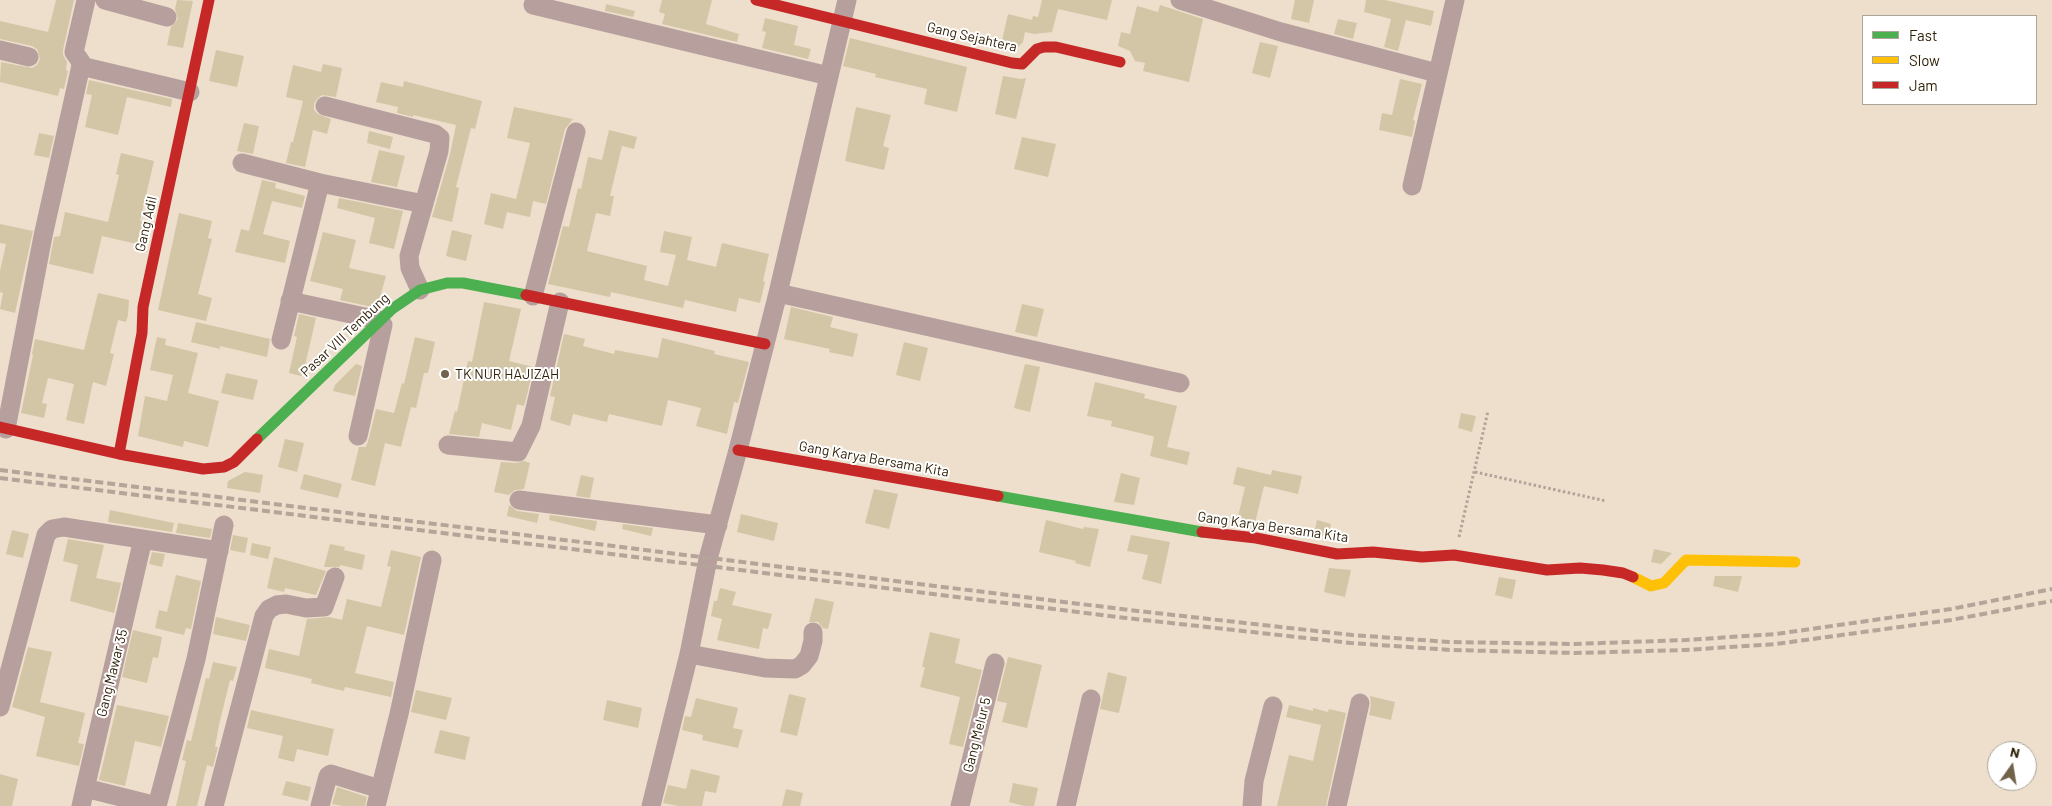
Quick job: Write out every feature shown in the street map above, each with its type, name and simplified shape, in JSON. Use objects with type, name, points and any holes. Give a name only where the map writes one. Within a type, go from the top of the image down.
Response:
[{"type":"street","points":[[3,428],[81,66],[74,52],[86,0]]},
{"type":"street","points":[[105,0],[167,17]]},
{"type":"street","name":"Gang Adil","points":[[119,454],[142,333],[143,307],[209,0]]},
{"type":"street","name":"Gang Sejahtera","points":[[756,0],[1012,63],[1022,64],[1037,49],[1044,47],[1120,62]]},
{"type":"street","points":[[651,806],[689,654],[708,559],[778,293],[847,0]]},
{"type":"street","points":[[1180,0],[1281,32],[1437,73]]},
{"type":"street","points":[[1412,186],[1455,0]]},
{"type":"street","points":[[533,4],[829,76]]},
{"type":"street","points":[[0,50],[29,57]]},
{"type":"street","points":[[81,66],[190,92]]},
{"type":"street","points":[[325,106],[435,134],[440,138],[439,151],[409,256],[410,268],[420,290]]},
{"type":"street","points":[[533,296],[576,132]]},
{"type":"street","points":[[242,163],[320,183],[424,204]]},
{"type":"street","points":[[281,340],[320,183]]},
{"type":"street","name":"Pasar VIII Tembung","points":[[3,428],[119,454],[203,469],[224,467],[239,458],[379,320],[420,290],[448,283],[463,283],[533,296],[765,344]]},
{"type":"street","points":[[778,293],[1180,383]]},
{"type":"street","points":[[290,301],[379,320],[383,325],[358,436]]},
{"type":"street","points":[[448,445],[518,452],[531,426],[560,302]]},
{"type":"street","name":"Gang Karya Bersama Kita","points":[[738,450],[1194,531],[1256,538],[1330,553],[1359,554],[1373,552],[1422,557],[1454,555],[1547,570],[1580,568],[1623,573],[1651,586],[1664,582],[1686,560],[1795,562]]},
{"type":"street","points":[[519,500],[718,525]]},
{"type":"street","points":[[83,797],[157,806],[196,659],[224,525]]},
{"type":"street","points":[[1,700],[46,535],[49,531],[64,527],[219,551]]},
{"type":"street","name":"Gang Mawar 35","points":[[83,797],[105,695],[117,658],[143,539]]},
{"type":"street","points":[[320,806],[328,776],[332,774],[378,797],[399,714],[432,560]]},
{"type":"street","points":[[214,806],[264,616],[268,609],[277,605],[286,604],[306,608],[324,607],[336,577]]},
{"type":"street","points":[[689,654],[765,668],[795,668],[802,665],[809,656],[813,632]]},
{"type":"street","name":"Gang Melur 5","points":[[960,806],[995,663]]},
{"type":"street","points":[[1066,806],[1090,699]]},
{"type":"street","points":[[1337,806],[1360,703]]},
{"type":"street","points":[[1252,806],[1254,781],[1272,706]]},
{"type":"path","points":[[1454,555],[1488,411]]},
{"type":"path","points":[[1475,472],[1606,501]]},
{"type":"building","points":[[56,0],[74,0],[63,50],[63,55],[67,62],[66,70],[68,71],[64,89],[60,88],[58,96],[0,82],[1,62],[32,68],[37,65],[40,59],[37,49],[32,46],[0,39],[0,21],[48,32]]},
{"type":"building","points":[[177,0],[193,1],[183,48],[167,45],[171,27],[178,19],[175,9]]},
{"type":"building","points":[[662,0],[712,0],[706,24],[739,34],[737,42],[662,24],[665,14],[659,12]]},
{"type":"building","points":[[1042,0],[1112,0],[1107,20],[1058,9],[1052,32],[1034,34],[1025,32],[1023,42],[1017,48],[1001,45],[1008,14],[1032,20],[1033,16],[1038,17]]},
{"type":"building","points":[[1295,0],[1314,0],[1309,23],[1291,19]]},
{"type":"building","points":[[1366,0],[1385,0],[1434,11],[1431,26],[1406,20],[1398,51],[1384,47],[1391,19],[1364,12]]},
{"type":"building","points":[[606,4],[635,11],[633,17],[605,11]]},
{"type":"building","points":[[1160,5],[1203,19],[1189,82],[1143,71],[1145,63],[1135,61],[1130,51],[1118,46],[1121,32],[1130,34],[1137,6],[1158,12]]},
{"type":"building","points":[[765,18],[798,26],[794,45],[811,49],[808,59],[762,48],[766,32],[762,31]]},
{"type":"building","points":[[1338,19],[1357,23],[1353,39],[1334,34]]},
{"type":"building","points":[[850,38],[967,67],[957,112],[924,104],[927,89],[875,77],[876,74],[843,66]]},
{"type":"building","points":[[1260,42],[1278,46],[1270,78],[1252,73]]},
{"type":"building","points":[[216,50],[244,56],[237,87],[209,81]]},
{"type":"building","points":[[323,64],[342,68],[336,97],[322,95],[314,104],[314,110],[318,114],[331,119],[327,134],[313,130],[305,167],[286,163],[303,101],[286,97],[293,65],[321,72]]},
{"type":"building","points":[[1003,76],[1026,78],[1016,119],[995,114]]},
{"type":"building","points":[[1400,79],[1422,84],[1413,120],[1415,121],[1412,137],[1379,130],[1382,113],[1392,115]]},
{"type":"building","points":[[89,80],[172,99],[171,107],[127,97],[118,135],[85,127],[92,95],[86,94]]},
{"type":"building","points":[[404,81],[482,101],[475,129],[471,128],[456,187],[459,188],[452,222],[432,217],[450,154],[456,125],[397,113],[398,107],[376,102],[381,82],[403,87]]},
{"type":"building","points":[[514,107],[573,119],[565,129],[546,204],[533,201],[530,217],[507,212],[503,229],[484,224],[491,193],[516,199],[530,143],[507,138]]},
{"type":"building","points":[[856,107],[891,115],[883,146],[889,148],[884,170],[845,161]]},
{"type":"building","points":[[244,123],[259,126],[253,154],[237,151]]},
{"type":"building","points":[[609,130],[637,137],[634,149],[622,146],[610,196],[614,196],[610,216],[596,213],[587,251],[647,266],[644,280],[668,286],[676,255],[660,252],[664,231],[692,237],[687,260],[716,267],[722,243],[769,254],[760,303],[739,298],[736,312],[685,300],[683,308],[611,292],[610,297],[548,284],[563,226],[569,227],[578,188],[581,189],[588,157],[602,160]]},
{"type":"building","points":[[369,131],[393,137],[390,149],[367,143]]},
{"type":"building","points":[[39,133],[54,136],[49,158],[34,155]]},
{"type":"building","points":[[1022,137],[1056,144],[1048,177],[1014,169]]},
{"type":"building","points":[[379,150],[405,156],[397,187],[371,182]]},
{"type":"building","points":[[121,153],[154,161],[140,221],[146,222],[141,245],[102,236],[93,274],[49,264],[54,237],[60,236],[65,212],[108,222],[119,175],[116,174]]},
{"type":"building","points":[[262,180],[276,183],[275,188],[305,196],[302,208],[272,201],[263,234],[290,241],[285,263],[235,252],[241,229],[249,231]]},
{"type":"building","points":[[339,198],[403,211],[394,249],[369,243],[375,218],[337,208]]},
{"type":"building","points":[[179,213],[212,221],[208,238],[212,239],[198,294],[212,298],[206,321],[158,310]]},
{"type":"building","points":[[0,224],[33,231],[15,313],[0,309],[3,293],[0,292],[0,271],[6,244],[0,243]]},
{"type":"building","points":[[452,230],[472,235],[466,261],[446,256]]},
{"type":"building","points":[[323,232],[356,240],[349,268],[386,276],[379,301],[372,307],[340,300],[343,289],[310,281]]},
{"type":"building","points":[[98,293],[129,300],[128,315],[126,322],[118,320],[110,353],[114,354],[106,386],[93,382],[84,424],[66,420],[74,384],[48,378],[42,403],[47,404],[44,418],[21,413],[35,339],[84,350]]},
{"type":"building","points":[[484,302],[521,309],[509,361],[533,367],[528,391],[524,406],[517,404],[511,430],[482,423],[479,437],[449,434],[455,411],[457,412],[468,361],[472,362]]},
{"type":"building","points":[[1022,304],[1044,309],[1037,337],[1015,332]]},
{"type":"building","points":[[791,307],[833,317],[830,327],[858,334],[853,357],[829,352],[830,349],[784,339]]},
{"type":"building","points":[[299,314],[316,318],[301,376],[289,373],[297,337],[294,336]]},
{"type":"building","points":[[196,322],[270,339],[267,357],[220,346],[220,349],[191,342]]},
{"type":"building","points":[[564,334],[585,339],[583,346],[614,354],[615,350],[658,358],[662,338],[715,351],[714,354],[749,362],[738,403],[734,402],[727,434],[696,426],[701,408],[668,400],[662,426],[609,414],[607,422],[573,414],[570,426],[550,420],[555,397],[550,396]]},
{"type":"building","points":[[157,337],[166,339],[165,345],[198,353],[188,393],[219,401],[208,447],[184,441],[183,447],[138,436],[145,396],[167,401],[173,375],[150,370]]},
{"type":"building","points":[[415,337],[435,342],[428,373],[424,373],[416,408],[411,407],[401,447],[385,443],[375,486],[351,480],[359,447],[366,447],[376,409],[394,413],[402,383],[404,384]]},
{"type":"building","points":[[904,342],[928,348],[920,381],[896,375]]},
{"type":"building","points":[[356,364],[362,366],[355,396],[333,391],[335,385]]},
{"type":"building","points":[[1025,364],[1040,367],[1030,412],[1014,408]]},
{"type":"building","points":[[226,373],[258,380],[253,400],[221,393]]},
{"type":"building","points":[[1095,382],[1145,394],[1144,398],[1177,406],[1167,447],[1190,452],[1187,465],[1150,456],[1154,437],[1152,436],[1111,426],[1112,421],[1087,416]]},
{"type":"building","points":[[1461,413],[1476,416],[1472,432],[1458,428]]},
{"type":"building","points":[[285,439],[304,443],[297,472],[278,467]]},
{"type":"building","points":[[524,461],[530,463],[524,489],[515,490],[509,495],[494,492],[501,462],[517,463]]},
{"type":"building","points":[[1237,467],[1271,475],[1272,470],[1302,476],[1298,494],[1264,486],[1255,523],[1237,521],[1245,487],[1233,484]]},
{"type":"building","points":[[245,472],[263,475],[260,493],[227,488],[228,481]]},
{"type":"building","points":[[1121,473],[1140,478],[1134,505],[1114,502]]},
{"type":"building","points":[[304,474],[342,484],[338,498],[300,489]]},
{"type":"building","points":[[581,475],[594,478],[590,498],[576,496]]},
{"type":"building","points":[[874,489],[898,494],[889,529],[865,523]]},
{"type":"building","points":[[509,505],[517,511],[539,514],[537,523],[507,516]]},
{"type":"building","points":[[110,510],[174,523],[172,532],[108,522]]},
{"type":"building","points":[[741,514],[778,523],[774,541],[737,532]]},
{"type":"building","points":[[550,515],[597,521],[595,531],[549,520]]},
{"type":"building","points":[[1046,520],[1083,529],[1084,527],[1099,529],[1090,567],[1075,563],[1076,561],[1039,552]]},
{"type":"building","points":[[1317,520],[1331,524],[1328,537],[1314,534]]},
{"type":"building","points":[[178,523],[212,529],[210,538],[176,533]]},
{"type":"building","points":[[623,524],[653,528],[651,536],[622,529]]},
{"type":"building","points":[[12,530],[29,534],[23,558],[6,554]]},
{"type":"building","points":[[233,535],[248,538],[245,553],[230,550]]},
{"type":"building","points":[[1131,535],[1170,542],[1161,584],[1142,579],[1148,555],[1127,551]]},
{"type":"building","points":[[68,539],[104,545],[96,578],[121,583],[114,613],[70,601],[78,565],[63,561]]},
{"type":"building","points":[[252,543],[271,547],[268,559],[250,555]]},
{"type":"building","points":[[330,544],[345,547],[344,550],[365,555],[362,570],[340,565],[340,567],[324,567]]},
{"type":"building","points":[[1654,549],[1672,553],[1661,564],[1651,562]]},
{"type":"building","points":[[391,550],[421,557],[404,635],[367,626],[355,673],[394,682],[391,697],[345,687],[344,691],[311,683],[312,679],[265,668],[269,649],[299,656],[307,619],[329,617],[342,620],[347,599],[381,607],[391,567],[387,566]]},
{"type":"building","points":[[152,552],[165,554],[162,567],[149,564]]},
{"type":"building","points":[[274,557],[326,571],[316,595],[285,588],[284,592],[267,588]]},
{"type":"building","points":[[1329,568],[1351,570],[1345,597],[1324,592]]},
{"type":"building","points":[[176,575],[201,581],[191,629],[186,628],[184,635],[155,628],[159,610],[167,612]]},
{"type":"building","points":[[1715,576],[1742,576],[1738,592],[1713,586]]},
{"type":"building","points":[[1499,577],[1516,580],[1512,599],[1495,595]]},
{"type":"building","points":[[720,588],[736,592],[732,605],[772,614],[768,629],[763,628],[759,649],[717,640],[722,619],[711,616],[714,601],[717,601]]},
{"type":"building","points":[[815,598],[834,602],[828,629],[823,628],[818,622],[809,622]]},
{"type":"building","points":[[216,617],[250,625],[246,641],[213,634]]},
{"type":"building","points":[[133,630],[162,637],[158,658],[153,657],[147,683],[122,677]]},
{"type":"building","points":[[930,632],[960,639],[955,663],[982,670],[963,747],[949,744],[960,697],[920,687],[925,667],[922,667]]},
{"type":"building","points":[[28,647],[52,652],[40,702],[85,713],[78,743],[84,744],[79,766],[36,756],[45,717],[12,707]]},
{"type":"building","points":[[1008,657],[1042,665],[1027,728],[1002,722],[1007,703],[997,701]]},
{"type":"building","points":[[213,662],[237,667],[233,681],[230,680],[219,725],[215,747],[218,747],[213,767],[207,765],[197,806],[176,806],[186,761],[182,760],[187,740],[191,741],[206,678],[209,679]]},
{"type":"building","points":[[1108,672],[1127,677],[1119,713],[1100,709]]},
{"type":"building","points":[[416,690],[452,698],[446,720],[411,712]]},
{"type":"building","points":[[789,694],[806,698],[797,736],[780,732]]},
{"type":"building","points":[[1370,696],[1395,702],[1391,720],[1369,715]]},
{"type":"building","points":[[696,698],[738,708],[733,728],[743,730],[738,748],[702,740],[703,735],[682,730],[685,716],[691,717]]},
{"type":"building","points":[[607,700],[642,708],[638,728],[603,720]]},
{"type":"building","points":[[117,705],[169,716],[161,747],[135,741],[125,786],[99,780]]},
{"type":"building","points":[[1289,705],[1313,711],[1313,708],[1328,712],[1329,709],[1346,713],[1326,806],[1277,806],[1289,755],[1313,761],[1321,725],[1286,717]]},
{"type":"building","points":[[251,710],[334,729],[328,756],[297,749],[294,762],[278,758],[283,736],[247,728]]},
{"type":"building","points":[[440,730],[470,737],[465,760],[434,753]]},
{"type":"building","points":[[691,769],[720,776],[716,793],[705,791],[702,806],[678,806],[663,803],[668,785],[686,789]]},
{"type":"building","points":[[0,774],[18,779],[12,806],[0,806]]},
{"type":"building","points":[[286,781],[311,787],[308,801],[282,795]]},
{"type":"building","points":[[1013,783],[1038,788],[1034,806],[1024,806],[1009,802]]},
{"type":"building","points":[[337,787],[367,797],[365,806],[332,804]]},
{"type":"building","points":[[786,789],[803,793],[800,806],[782,806]]},
{"type":"railway","points":[[0,470],[1129,610],[1352,635],[1449,642],[1574,644],[1686,640],[1776,634],[1951,609],[2052,589]]},
{"type":"railway","points":[[0,478],[1126,618],[1351,643],[1451,650],[1575,653],[1685,650],[1776,644],[1951,620],[2052,601]]},
{"type":"traffic: fast","points":[[257,439],[392,309],[420,290],[447,283],[463,283],[526,295]]},
{"type":"traffic: fast","points":[[998,496],[1202,532]]},
{"type":"traffic: slow","points":[[1633,577],[1651,586],[1664,583],[1686,560],[1795,562]]},
{"type":"traffic: jam","points":[[119,454],[142,333],[143,307],[209,0]]},
{"type":"traffic: jam","points":[[756,0],[1012,63],[1022,64],[1037,49],[1044,47],[1056,47],[1120,62]]},
{"type":"traffic: jam","points":[[526,295],[765,344]]},
{"type":"traffic: jam","points":[[0,427],[119,454],[203,469],[224,467],[234,462],[257,439]]},
{"type":"traffic: jam","points":[[738,450],[998,496]]},
{"type":"traffic: jam","points":[[1202,532],[1256,538],[1337,554],[1373,552],[1422,557],[1454,555],[1547,570],[1580,568],[1623,573],[1633,577]]},
{"type":"place","name":"TK NUR HAJIZAH","points":[[445,374]]}]
